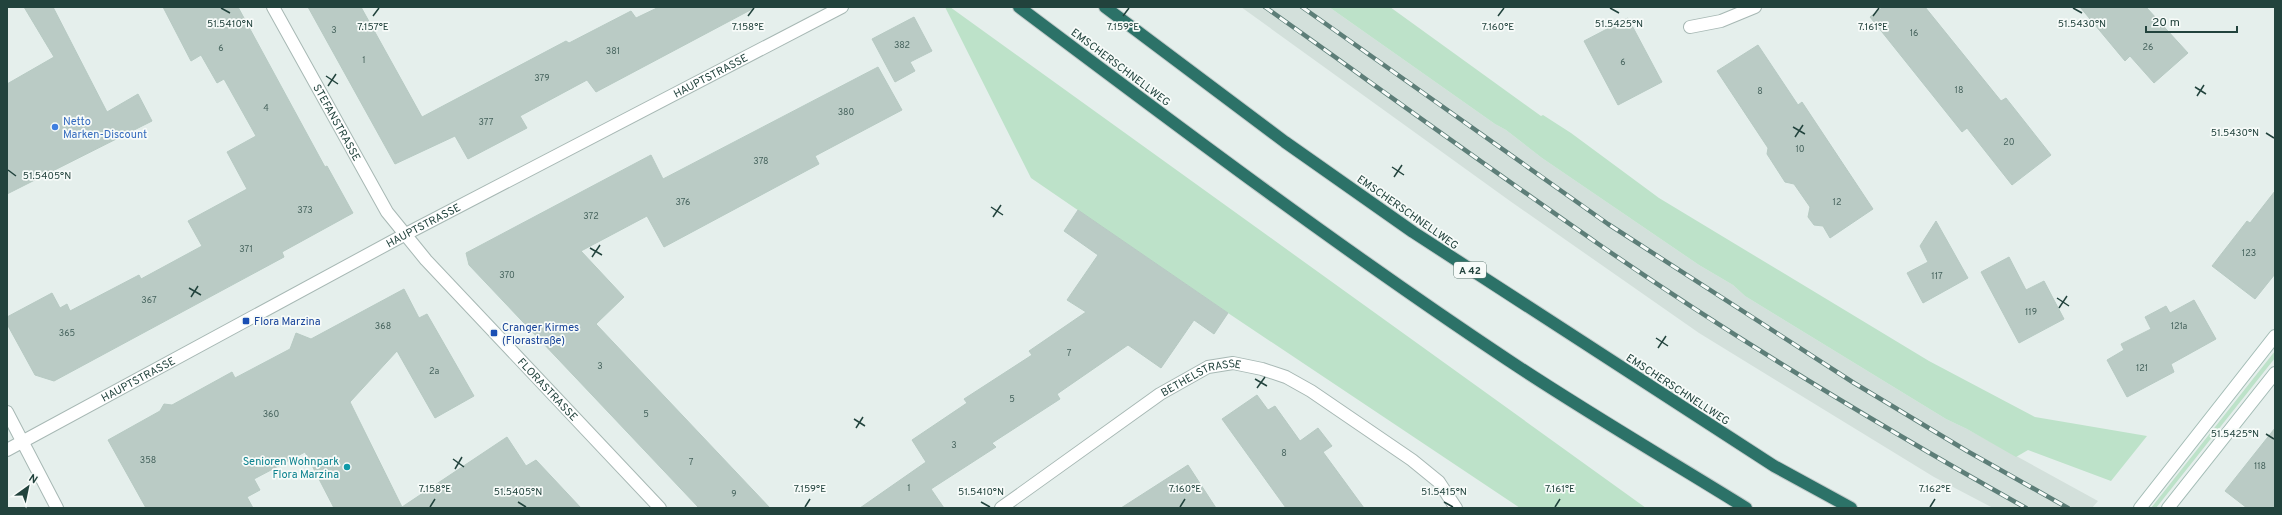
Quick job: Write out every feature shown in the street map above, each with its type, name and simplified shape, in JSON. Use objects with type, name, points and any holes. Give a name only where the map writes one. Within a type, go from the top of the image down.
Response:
[{"type":"highway","name":"EMSCHERSCHNELLWEG","points":[[1019,7],[1247,178],[1376,270],[1510,362],[1746,508]]},
{"type":"highway","name":"EMSCHERSCHNELLWEG","points":[[1105,7],[1285,142],[1413,232],[1774,466],[1851,508]]},
{"type":"street","name":"STEFANSTRASSE","points":[[273,7],[387,212],[404,235]]},
{"type":"street","name":"HAUPTSTRASSE","points":[[7,450],[404,235],[842,7]]},
{"type":"street","points":[[1690,27],[1721,21],[1755,7]]},
{"type":"street","name":"FLORASTRASSE","points":[[404,235],[660,508]]},
{"type":"street","points":[[2140,508],[2275,336]]},
{"type":"street","name":"BETHELSTRASSE","points":[[1001,508],[1160,394],[1208,367],[1232,364],[1262,369],[1286,377],[1311,391],[1412,460],[1439,482],[1456,508]]},
{"type":"street","points":[[2168,508],[2275,373]]},
{"type":"street","points":[[7,412],[57,508]]},
{"type":"shaded area","points":[[1241,7],[1329,7],[1495,124],[1506,130],[1542,158],[1699,265],[1733,285],[1745,296],[1946,419],[2098,501],[2092,508],[1993,508],[1934,477],[1699,333],[1510,201]]},
{"type":"green space","points":[[945,7],[950,7],[1646,508],[1520,508],[1228,313],[1031,178]]},
{"type":"green space","points":[[1329,7],[1390,7],[1541,116],[1543,115],[1571,133],[1659,198],[1929,361],[2035,417],[2147,436],[2111,481],[2028,450],[2016,457],[1967,429],[1946,419],[1745,296],[1733,285],[1699,265],[1542,158],[1506,130],[1495,124]]},
{"type":"green space","points":[[2275,351],[2275,358],[2156,508],[2151,508]]},
{"type":"building","points":[[24,7],[53,7],[107,112],[138,94],[152,121],[7,194],[7,84],[54,57]]},
{"type":"building","points":[[163,7],[238,7],[325,167],[327,166],[353,213],[282,252],[284,257],[54,381],[35,375],[7,324],[7,317],[52,293],[60,308],[67,304],[70,311],[139,275],[141,279],[202,246],[188,221],[247,189],[227,152],[256,136],[224,79],[217,83],[201,55],[191,61]]},
{"type":"building","points":[[308,7],[361,7],[422,117],[566,41],[569,43],[631,11],[636,18],[659,7],[756,7],[596,92],[587,80],[520,116],[527,128],[468,159],[455,136],[395,164]]},
{"type":"building","points":[[1883,7],[1925,7],[2001,101],[2006,98],[2051,155],[2012,185],[1967,128],[1962,132],[1870,17]]},
{"type":"building","points":[[2080,7],[2146,7],[2188,53],[2154,83],[2130,56],[2125,61]]},
{"type":"building","points":[[914,17],[932,51],[910,62],[915,71],[895,82],[872,39]]},
{"type":"building","points":[[1628,18],[1662,82],[1618,105],[1584,41]]},
{"type":"building","points":[[1758,45],[1798,105],[1802,102],[1873,209],[1830,238],[1823,226],[1814,225],[1808,217],[1810,207],[1794,184],[1785,182],[1767,154],[1768,148],[1717,71]]},
{"type":"building","points":[[878,67],[902,110],[815,156],[819,164],[664,247],[647,216],[581,251],[624,297],[596,324],[770,508],[699,508],[469,265],[466,253],[651,155],[663,179]]},
{"type":"building","points":[[2275,191],[2275,274],[2255,299],[2212,266],[2247,221],[2250,223]]},
{"type":"building","points":[[1078,210],[1228,313],[1214,334],[1194,320],[1161,368],[1128,345],[1057,394],[1060,399],[992,443],[996,447],[931,489],[944,508],[860,508],[926,462],[912,440],[967,403],[964,399],[1032,355],[1029,351],[1086,312],[1067,300],[1098,255],[1064,231]]},
{"type":"building","points":[[1936,221],[1968,278],[1923,303],[1907,273],[1928,262],[1920,246]]},
{"type":"building","points":[[2009,257],[2026,290],[2044,281],[2064,319],[2019,343],[1981,272]]},
{"type":"building","points":[[404,289],[419,318],[427,314],[474,396],[435,418],[397,351],[350,402],[402,507],[507,437],[526,466],[536,460],[581,508],[334,508],[305,452],[254,479],[260,490],[247,497],[253,508],[146,508],[108,440],[160,411],[164,404],[172,405],[232,372],[235,378],[290,349],[296,333],[311,339]]},
{"type":"building","points":[[2194,300],[2216,339],[2171,364],[2174,372],[2127,397],[2107,360],[2124,350],[2121,344],[2151,329],[2145,317],[2166,306],[2170,313]]},
{"type":"building","points":[[1257,395],[1268,410],[1275,406],[1300,441],[1318,428],[1332,446],[1323,452],[1364,508],[1286,508],[1222,419]]},
{"type":"building","points":[[2275,428],[2275,508],[2247,508],[2225,491]]},
{"type":"building","points":[[1188,465],[1216,508],[1121,508]]},
{"type":"railway","points":[[1265,7],[1555,214],[1649,279],[1808,381],[1917,446],[2026,508]]},
{"type":"railway","points":[[1302,7],[1608,224],[1854,383],[1967,451],[2068,508]]},
{"type":"place","name":"Netto Marken-Discount","points":[[55,127]]},
{"type":"place","name":"Flora Marzina","points":[[246,321]]},
{"type":"place","name":"Cranger Kirmes (Florastraße)","points":[[494,333]]},
{"type":"place","name":"Senioren Wohnpark Flora Marzina","points":[[347,467]]}]
